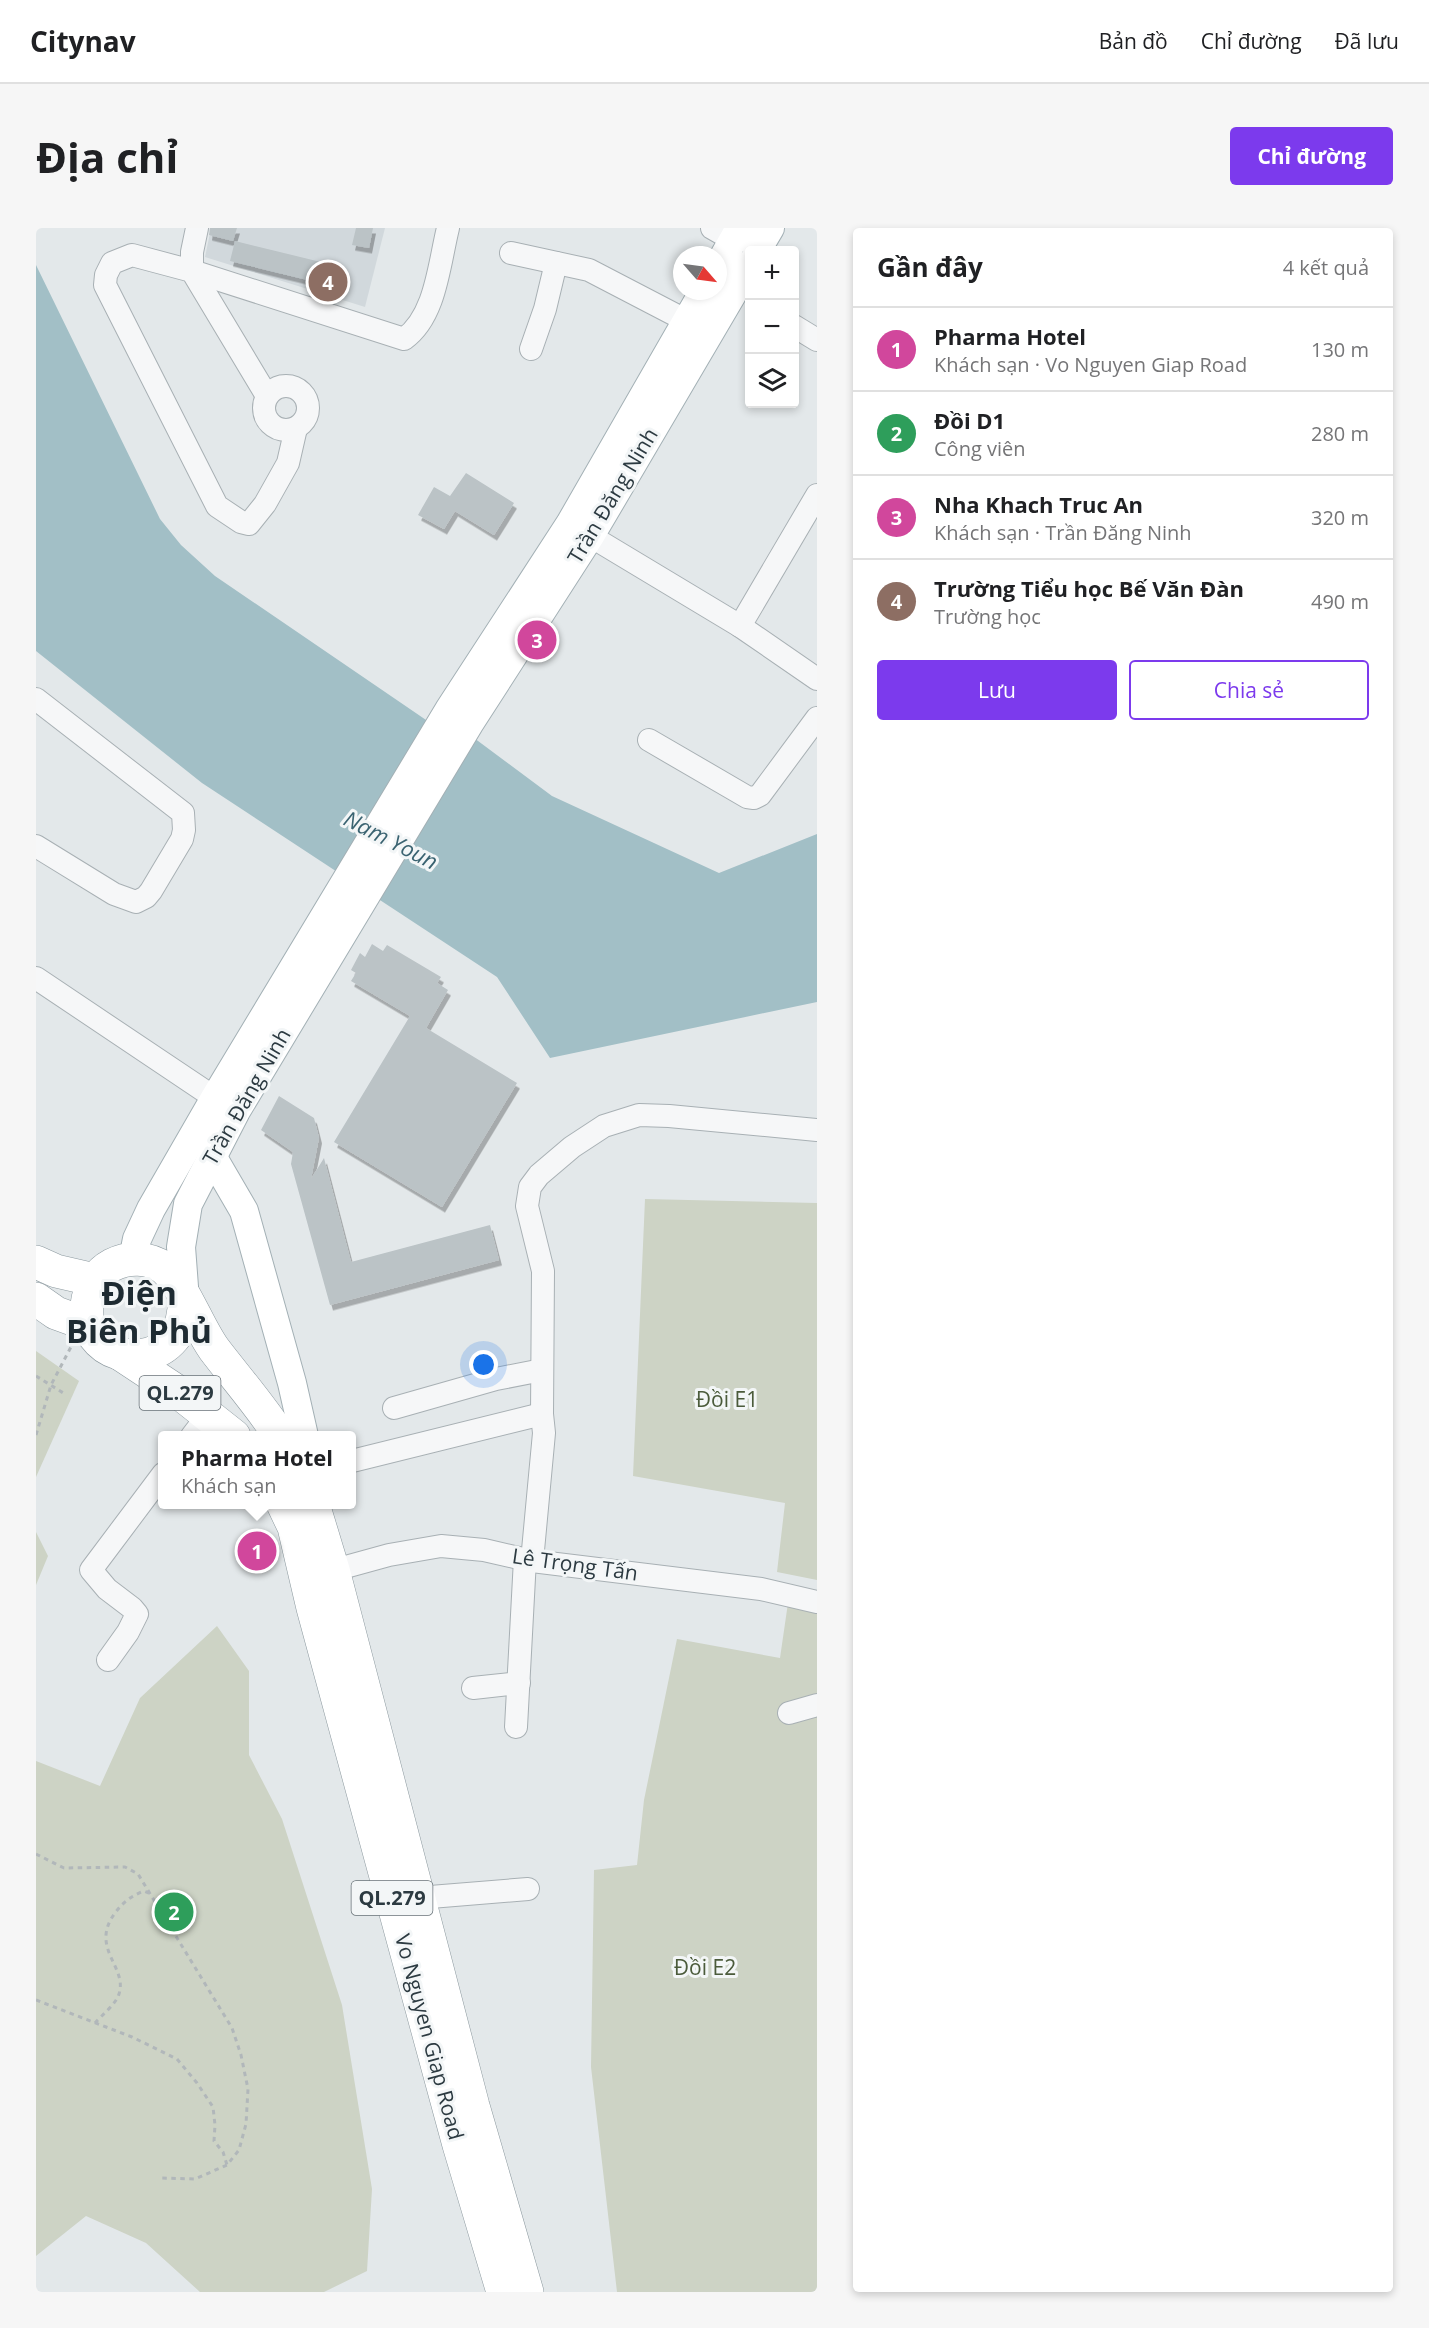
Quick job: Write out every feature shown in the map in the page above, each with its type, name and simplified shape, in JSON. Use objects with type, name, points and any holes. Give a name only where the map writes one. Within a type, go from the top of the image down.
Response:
[{"type":"highway","points":[[36,1299],[81,1334],[88,1294],[95,1280],[106,1269],[119,1262],[133,1259]]},
{"type":"highway","name":"QL.279","points":[[133,1259],[148,1260],[161,1266],[172,1276],[213,1347],[258,1403],[277,1431]]},
{"type":"highway","points":[[36,1262],[56,1271],[95,1280]]},
{"type":"highway","name":"QL.279","points":[[122,1355],[138,1357],[153,1354],[166,1346],[177,1334],[183,1319],[185,1300]]},
{"type":"highway","name":"QL.279","points":[[81,1334],[96,1338],[108,1349],[122,1355],[181,1394],[200,1425],[219,1431]]},
{"type":"highway","name":"Vo Nguyen Giap Road","points":[[285,1509],[319,1575],[418,1898],[461,2110],[502,2292]]},
{"type":"highway","name":"Vo Nguyen Giap Road","points":[[313,1509],[319,1575],[461,2110],[527,2292]]},
{"type":"main road","points":[[727,252],[736,237],[770,228]]},
{"type":"main road","name":"Trần Đăng Ninh","points":[[133,1259],[137,1239],[151,1209],[226,1105],[459,717],[580,530],[742,296]]},
{"type":"main road","name":"Trần Đăng Ninh","points":[[580,530],[699,300]]},
{"type":"main road","name":"Trần Đăng Ninh","points":[[185,1300],[181,1247],[189,1204],[212,1156],[226,1105]]},
{"type":"main road","points":[[212,1156],[244,1211],[292,1383],[302,1431]]},
{"type":"street","points":[[197,228],[192,252],[192,271],[267,396]]},
{"type":"street","points":[[296,428],[288,463],[265,504],[249,524],[241,522],[217,506],[105,285],[106,274],[112,263],[132,255],[192,271],[404,339],[415,331],[430,301],[448,228]]},
{"type":"street","points":[[511,253],[589,270],[687,321]]},
{"type":"street","points":[[531,349],[545,309],[556,263]]},
{"type":"street","points":[[799,329],[817,340]]},
{"type":"street","points":[[287,386],[298,389],[306,398],[309,409],[305,420],[296,428],[285,431],[274,427],[266,419],[264,407],[267,396],[276,388],[287,386]]},
{"type":"street","points":[[740,626],[817,495]]},
{"type":"street","points":[[580,530],[740,626],[817,679]]},
{"type":"street","points":[[36,699],[183,813],[185,821],[182,839],[162,875],[146,897],[136,902],[114,894],[36,846]]},
{"type":"street","points":[[649,740],[747,797],[754,798],[760,795],[817,718]]},
{"type":"street","points":[[36,978],[226,1105]]},
{"type":"street","points":[[516,1727],[528,1560],[544,1433],[542,1414],[543,1271],[527,1206],[530,1187],[539,1175],[572,1147],[603,1126],[639,1115],[817,1130]]},
{"type":"street","points":[[394,1408],[496,1379],[542,1370]]},
{"type":"street","points":[[356,1460],[542,1414]]},
{"type":"street","points":[[108,1660],[128,1632],[136,1614],[91,1570],[158,1479]]},
{"type":"street","name":"Lê Trọng Tấn","points":[[319,1575],[389,1555],[441,1546],[484,1550],[528,1560],[761,1589],[817,1602]]},
{"type":"street","points":[[473,1688],[519,1683]]},
{"type":"street","points":[[789,1713],[817,1705]]},
{"type":"street","points":[[418,1898],[528,1889]]},
{"type":"path","points":[[36,1435],[51,1385],[81,1334]]},
{"type":"path","points":[[36,1376],[65,1394]]},
{"type":"path","points":[[36,1854],[64,1868],[125,1867],[138,1874],[232,2028],[241,2055],[248,2089],[246,2124],[239,2150],[227,2165],[195,2179],[162,2178]]},
{"type":"path","points":[[95,2023],[119,1994],[120,1981],[105,1941],[109,1921],[125,1901],[144,1891],[151,1894]]},
{"type":"path","points":[[36,2000],[132,2037],[177,2060],[197,2083],[213,2107],[214,2141],[223,2152],[227,2165]]},
{"type":"shaded area","points":[[211,228],[385,228],[365,307],[205,257]]},
{"type":"green space","name":"Đồi E1","points":[[645,1199],[817,1203],[817,1580],[777,1572],[785,1503],[633,1476]]},
{"type":"green space","points":[[36,1351],[79,1381],[36,1477]]},
{"type":"green space","points":[[36,1532],[48,1556],[36,1585]]},
{"type":"green space","name":"Đồi E2","points":[[789,1596],[817,1603],[817,2292],[617,2292],[591,2067],[594,1870],[637,1865],[644,1800],[677,1639],[780,1658]]},
{"type":"green space","points":[[217,1626],[249,1671],[249,1755],[282,1819],[342,2005],[372,2189],[367,2271],[324,2292],[200,2292],[146,2243],[86,2216],[36,2256],[36,1761],[100,1786],[140,1698]]},
{"type":"water","name":"Nam Youn","points":[[36,265],[160,519],[181,545],[215,576],[429,722],[474,738],[552,796],[719,873],[817,834],[817,1002],[550,1058],[497,977],[202,783],[36,651]]},
{"type":"building","points":[[210,228],[237,228],[233,241],[209,235]]},
{"type":"building","points":[[356,228],[373,228],[369,248],[352,245]]},
{"type":"building","points":[[235,241],[337,266],[332,286],[230,261]]},
{"type":"building","points":[[466,473],[514,503],[494,535],[455,511],[444,529],[418,515],[434,487],[450,496]]},
{"type":"building","points":[[372,944],[383,951],[387,945],[441,977],[437,983],[448,990],[426,1028],[517,1083],[442,1207],[334,1142],[410,1016],[351,981],[356,973],[351,970],[360,953],[365,957]]},
{"type":"building","points":[[279,1096],[314,1118],[319,1138],[311,1179],[324,1158],[351,1262],[490,1225],[499,1260],[330,1305],[291,1164],[293,1152],[261,1130]]},
{"type":"place","name":"Trường Tiểu học Bế Văn Đàn","points":[[328,282]]},
{"type":"place","name":"Nha Khach Truc An","points":[[537,640]]},
{"type":"place","name":"Pharma Hotel","points":[[257,1551]]},
{"type":"place","name":"Đồi D1","points":[[174,1912]]},
{"type":"district","name":"Điện Biên Phủ","points":[[139,1312]]}]
